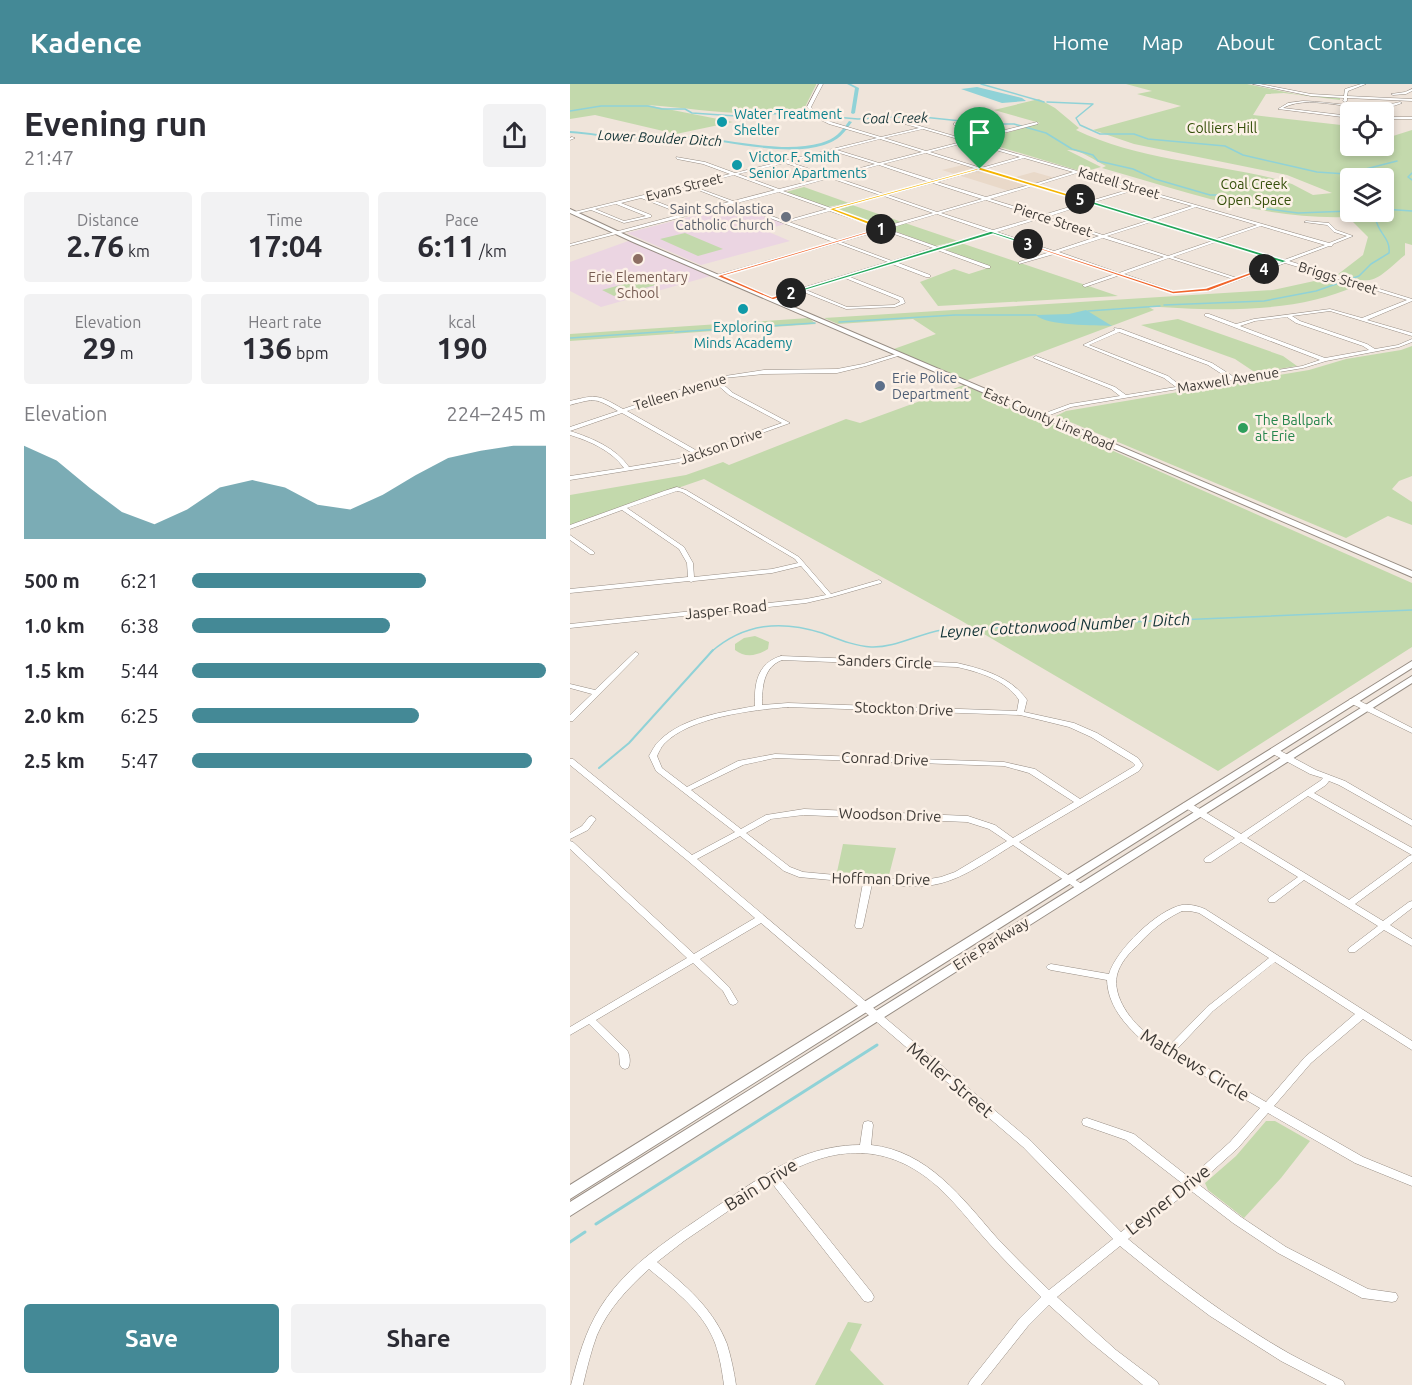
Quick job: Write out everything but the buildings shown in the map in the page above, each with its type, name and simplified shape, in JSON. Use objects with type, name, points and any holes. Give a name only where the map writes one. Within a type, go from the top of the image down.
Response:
[{"type":"main road","name":"East County Line Road","points":[[572,212],[1412,575]]},
{"type":"main road","name":"Erie Parkway","points":[[570,1193],[869,1012],[1074,883],[1187,805],[1412,664]]},
{"type":"main road","name":"Erie Parkway","points":[[1074,883],[1199,812],[1412,679]]},
{"type":"main road","name":"Erie Parkway","points":[[570,1210],[869,1012]]},
{"type":"street","name":"Briggs Street","points":[[820,84],[810,103],[812,112],[818,117],[847,128],[1412,300]]},
{"type":"street","points":[[1255,84],[1311,95],[1412,100]]},
{"type":"street","points":[[1345,102],[1344,93],[1350,88],[1364,84]]},
{"type":"street","points":[[1393,94],[1406,93],[1412,87]]},
{"type":"street","points":[[1286,100],[1292,103],[1340,106]]},
{"type":"street","points":[[1292,103],[1280,109],[1340,116]]},
{"type":"street","points":[[1394,105],[1400,103]]},
{"type":"street","points":[[1394,118],[1412,118]]},
{"type":"street","name":"Kattell Street","points":[[906,123],[1136,187],[1331,245]]},
{"type":"street","points":[[570,245],[1037,123]]},
{"type":"street","points":[[955,124],[997,135]]},
{"type":"street","name":"Evans Street","points":[[572,212],[689,186],[933,126]]},
{"type":"street","points":[[954,136],[977,130]]},
{"type":"street","name":"Pierce Street","points":[[834,150],[1237,279]]},
{"type":"street","points":[[784,222],[1025,156]]},
{"type":"street","points":[[677,158],[704,162],[988,267]]},
{"type":"street","points":[[786,162],[1169,291],[1207,290],[1350,238],[1347,234],[1335,231],[1328,224],[1306,222]]},
{"type":"street","points":[[719,276],[1080,172]]},
{"type":"street","points":[[1100,178],[1106,176]]},
{"type":"street","points":[[689,186],[928,276]]},
{"type":"street","points":[[771,299],[1136,187]]},
{"type":"street","points":[[642,197],[687,215]]},
{"type":"street","points":[[617,203],[662,222]]},
{"type":"street","points":[[1020,263],[1203,204]]},
{"type":"street","points":[[591,209],[624,222],[649,216]]},
{"type":"street","points":[[1085,286],[1261,225]]},
{"type":"street","points":[[802,290],[846,308],[895,306],[903,303],[901,299],[847,277]]},
{"type":"street","points":[[1364,319],[1412,300]]},
{"type":"street","points":[[1234,326],[1254,320],[1330,310],[1412,335]]},
{"type":"street","points":[[1207,315],[1325,360]]},
{"type":"street","points":[[1288,316],[1298,322],[1365,345],[1374,351]]},
{"type":"street","points":[[1181,388],[1166,377],[1085,345],[1116,329],[1210,364],[1233,379]]},
{"type":"street","name":"Maxwell Avenue","points":[[1042,416],[1070,406],[1303,368],[1325,360],[1399,346],[1412,340]]},
{"type":"street","name":"Telleen Avenue","points":[[570,431],[621,410],[714,379],[764,372],[837,370],[864,365],[899,354]]},
{"type":"street","points":[[1036,357],[1113,388],[1125,397]]},
{"type":"street","name":"Jackson Drive","points":[[570,478],[670,463],[787,423],[731,394],[714,379]]},
{"type":"street","points":[[570,403],[595,398],[699,454]]},
{"type":"street","points":[[570,431],[618,458],[628,469]]},
{"type":"street","points":[[570,527],[677,489],[797,558],[830,597]]},
{"type":"street","points":[[623,508],[682,548],[690,563],[691,580]]},
{"type":"street","points":[[570,537],[592,554]]},
{"type":"street","points":[[570,591],[772,572],[803,564]]},
{"type":"street","name":"Jasper Road","points":[[570,626],[830,597],[879,582]]},
{"type":"street","points":[[570,719],[636,654]]},
{"type":"street","name":"Sanders Circle","points":[[758,706],[758,691],[766,666],[772,660],[781,658],[957,665],[971,668],[984,672],[1016,690],[1023,700],[1020,713]]},
{"type":"street","points":[[570,686],[597,693]]},
{"type":"street","points":[[1353,701],[1412,731]]},
{"type":"street","name":"Stockton Drive","points":[[662,741],[677,731],[710,717],[758,706],[788,705],[1020,713],[1062,722],[1088,732],[1135,760],[1139,765]]},
{"type":"street","name":"Hoffman Drive","points":[[662,741],[655,748],[653,756],[656,765],[787,869],[819,878],[868,881],[924,882],[942,880],[958,874],[1136,769],[1139,765]]},
{"type":"street","points":[[1274,751],[1328,777],[1412,823]]},
{"type":"street","name":"Conrad Drive","points":[[686,790],[741,763],[756,758],[786,756],[1004,764],[1032,771],[1080,802]]},
{"type":"street","name":"Meller Street","points":[[570,761],[691,860],[1027,1144],[1120,1239],[1166,1277],[1214,1312],[1285,1357],[1339,1385]]},
{"type":"street","points":[[1208,860],[1328,777]]},
{"type":"street","points":[[1308,793],[1412,852]]},
{"type":"street","points":[[1187,805],[1412,943]]},
{"type":"street","name":"Woodson Drive","points":[[691,860],[769,817],[790,813],[814,812],[968,819],[992,827],[1074,883]]},
{"type":"street","points":[[570,836],[585,828],[592,819]]},
{"type":"street","points":[[570,844],[726,989],[733,1002]]},
{"type":"street","points":[[1350,904],[1412,858]]},
{"type":"street","points":[[1272,900],[1304,876]]},
{"type":"street","points":[[859,926],[868,881]]},
{"type":"street","points":[[1352,950],[1412,904]]},
{"type":"street","points":[[1051,967],[1112,978],[1122,956],[1134,940],[1178,909],[1190,907],[1202,910],[1412,1046]]},
{"type":"street","points":[[570,1031],[761,919]]},
{"type":"street","points":[[1170,1052],[1210,1009],[1275,958]]},
{"type":"street","name":"Mathews Circle","points":[[1112,978],[1121,1010],[1131,1025],[1145,1037],[1359,1160],[1412,1182]]},
{"type":"street","name":"Leyner Drive","points":[[974,1385],[1024,1322],[1049,1297],[1191,1184],[1234,1146],[1308,1060],[1362,1014]]},
{"type":"street","points":[[590,1020],[624,1053],[625,1065]]},
{"type":"street","points":[[1087,1122],[1130,1137],[1237,1220],[1282,1250],[1366,1294],[1392,1297]]},
{"type":"street","points":[[865,1148],[868,1125]]},
{"type":"street","name":"Bain Drive","points":[[577,1385],[584,1358],[602,1315],[621,1290],[649,1262],[670,1245],[772,1176],[810,1156],[865,1148],[907,1161],[933,1177],[1049,1297],[1114,1358],[1153,1385]]},
{"type":"street","points":[[772,1176],[868,1297]]},
{"type":"street","points":[[649,1262],[690,1296],[704,1311],[721,1341],[730,1385]]},
{"type":"shaded area","points":[[963,165],[1009,179],[1034,172],[1055,178],[1009,191],[942,170]]},
{"type":"shaded area","points":[[736,205],[785,224],[764,230],[790,241],[701,265],[627,233]]},
{"type":"shaded area","points":[[631,240],[714,275],[601,307],[570,291],[570,262]]},
{"type":"green space","points":[[570,84],[816,85],[805,107],[785,111],[745,113],[647,105],[733,122],[676,134],[595,115],[570,119]]},
{"type":"green space","points":[[1126,84],[1247,84],[1295,94],[1340,98],[1340,100],[1284,93],[1266,94],[1253,115],[1340,125],[1340,156],[1394,156],[1394,136],[1412,130],[1412,245],[1405,243],[1405,255],[1375,278],[1360,280],[1337,275],[1363,255],[1368,237],[1353,222],[1394,222],[1394,168],[1340,168],[1340,217],[1316,217],[1254,209],[1193,194],[1102,168],[1106,166],[1077,151],[1067,150],[1101,167],[1083,172],[980,141],[1040,123],[994,110],[1039,99],[1055,108],[1079,128],[1076,130],[1123,148],[1272,178],[1292,184],[1313,195],[1332,193],[1287,175],[1134,144],[1093,130],[1181,106],[1137,94],[1152,91]]},
{"type":"green space","points":[[804,187],[849,203],[828,207],[786,192]]},
{"type":"green space","points":[[852,205],[902,222],[880,226],[837,210]]},
{"type":"green space","points":[[905,223],[958,241],[935,246],[889,229]]},
{"type":"green space","points":[[685,233],[723,249],[698,256],[660,239]]},
{"type":"green space","points":[[961,243],[1118,296],[938,306],[920,282],[954,269],[969,274],[991,267],[946,250],[946,248]]},
{"type":"green space","points":[[1328,278],[1355,286],[1307,302],[1280,306],[1198,309],[1147,306],[1154,310],[965,381],[891,350],[936,334],[913,319],[838,324],[824,318],[1273,290]]},
{"type":"green space","points":[[643,279],[656,285],[614,296],[602,290]]},
{"type":"green space","points":[[809,318],[816,324],[570,341],[570,334]]},
{"type":"green space","points":[[1178,319],[1283,356],[1297,366],[1256,373],[1235,359],[1141,325]]},
{"type":"green space","points":[[1412,346],[1412,476],[1399,481],[1392,489],[1412,502],[1412,525],[1388,516],[1346,538],[1056,416],[1066,411],[1309,370],[1346,359]]},
{"type":"green space","points":[[964,385],[1412,583],[1412,647],[1218,771],[960,620],[704,479],[570,525],[570,495],[686,475],[723,462],[729,465],[846,419],[860,423]]},
{"type":"green space","points":[[755,636],[769,642],[768,649],[751,655],[735,650],[735,644],[744,638]]},
{"type":"green space","points":[[843,844],[896,848],[889,875],[837,872]]},
{"type":"green space","points":[[1266,1121],[1275,1121],[1310,1141],[1281,1178],[1244,1218],[1208,1190],[1205,1183],[1236,1156]]},
{"type":"green space","points":[[848,1322],[862,1324],[850,1350],[884,1385],[815,1385]]},
{"type":"water","points":[[977,87],[1026,101],[1002,103],[961,89]]},
{"type":"water","points":[[1086,310],[1112,326],[1060,323],[1041,319],[1036,315],[1069,314]]},
{"type":"waterway","name":"Lower Boulder Ditch","points":[[849,84],[857,88],[853,113]]},
{"type":"waterway","points":[[981,84],[1044,102]]},
{"type":"waterway","points":[[1047,102],[1093,104],[1076,118],[1080,125],[1100,134],[1134,134],[1148,139],[1225,146],[1243,155],[1317,172],[1346,174],[1397,161]]},
{"type":"waterway","name":"Coal Creek","points":[[570,111],[601,106],[648,106],[662,109],[685,109],[692,113],[736,116],[789,113],[858,119],[913,116],[990,124],[1014,124],[1046,133],[1072,149],[1093,155],[1098,161],[1133,169],[1155,179],[1210,195],[1224,195],[1268,209],[1298,213],[1340,211]]},
{"type":"waterway","name":"Lower Boulder Ditch","points":[[570,132],[614,137],[690,137],[777,148],[822,144],[839,136],[850,122]]},
{"type":"waterway","points":[[1412,173],[1408,177],[1412,180]]},
{"type":"waterway","name":"Coal Creek","points":[[1394,210],[1412,211]]},
{"type":"waterway","points":[[1164,305],[1264,301],[1316,291],[1359,276],[1371,264],[1389,253],[1388,243],[1377,222]]},
{"type":"waterway","points":[[1088,311],[1160,306]]},
{"type":"waterway","points":[[839,322],[955,315],[1036,315]]},
{"type":"waterway","points":[[675,332],[815,323]]},
{"type":"waterway","points":[[570,338],[673,331]]},
{"type":"waterway","name":"Leyner Cottonwood Number 1 Ditch","points":[[712,652],[736,635],[750,630],[778,626],[807,629],[852,644],[880,647],[942,630],[1412,610]]},
{"type":"waterway","name":"Leyner Cottonwood Number 1 Ditch","points":[[599,768],[629,743],[712,652]]},
{"type":"waterway","points":[[596,1224],[877,1045]]},
{"type":"waterway","points":[[570,1242],[585,1232]]},
{"type":"place","name":"Water Treatment Shelter","points":[[722,122]]},
{"type":"place","name":"Victor F. Smith Senior Apartments","points":[[737,165]]},
{"type":"place","name":"Saint Scholastica Catholic Church","points":[[786,217]]},
{"type":"place","name":"Erie Elementary School","points":[[638,259]]},
{"type":"place","name":"Exploring Minds Academy","points":[[743,309]]},
{"type":"place","name":"Erie Police Department","points":[[880,386]]},
{"type":"place","name":"The Ballpark at Erie","points":[[1243,428]]},
{"type":"route","points":[[980,169],[1285,261],[1207,290],[1173,292],[993,232],[771,299],[719,276],[883,228],[830,209],[980,169]]},
{"type":"park label","name":"Colliers Hill","points":[[1222,128]]},
{"type":"park label","name":"Coal Creek Open Space","points":[[1254,192]]}]
